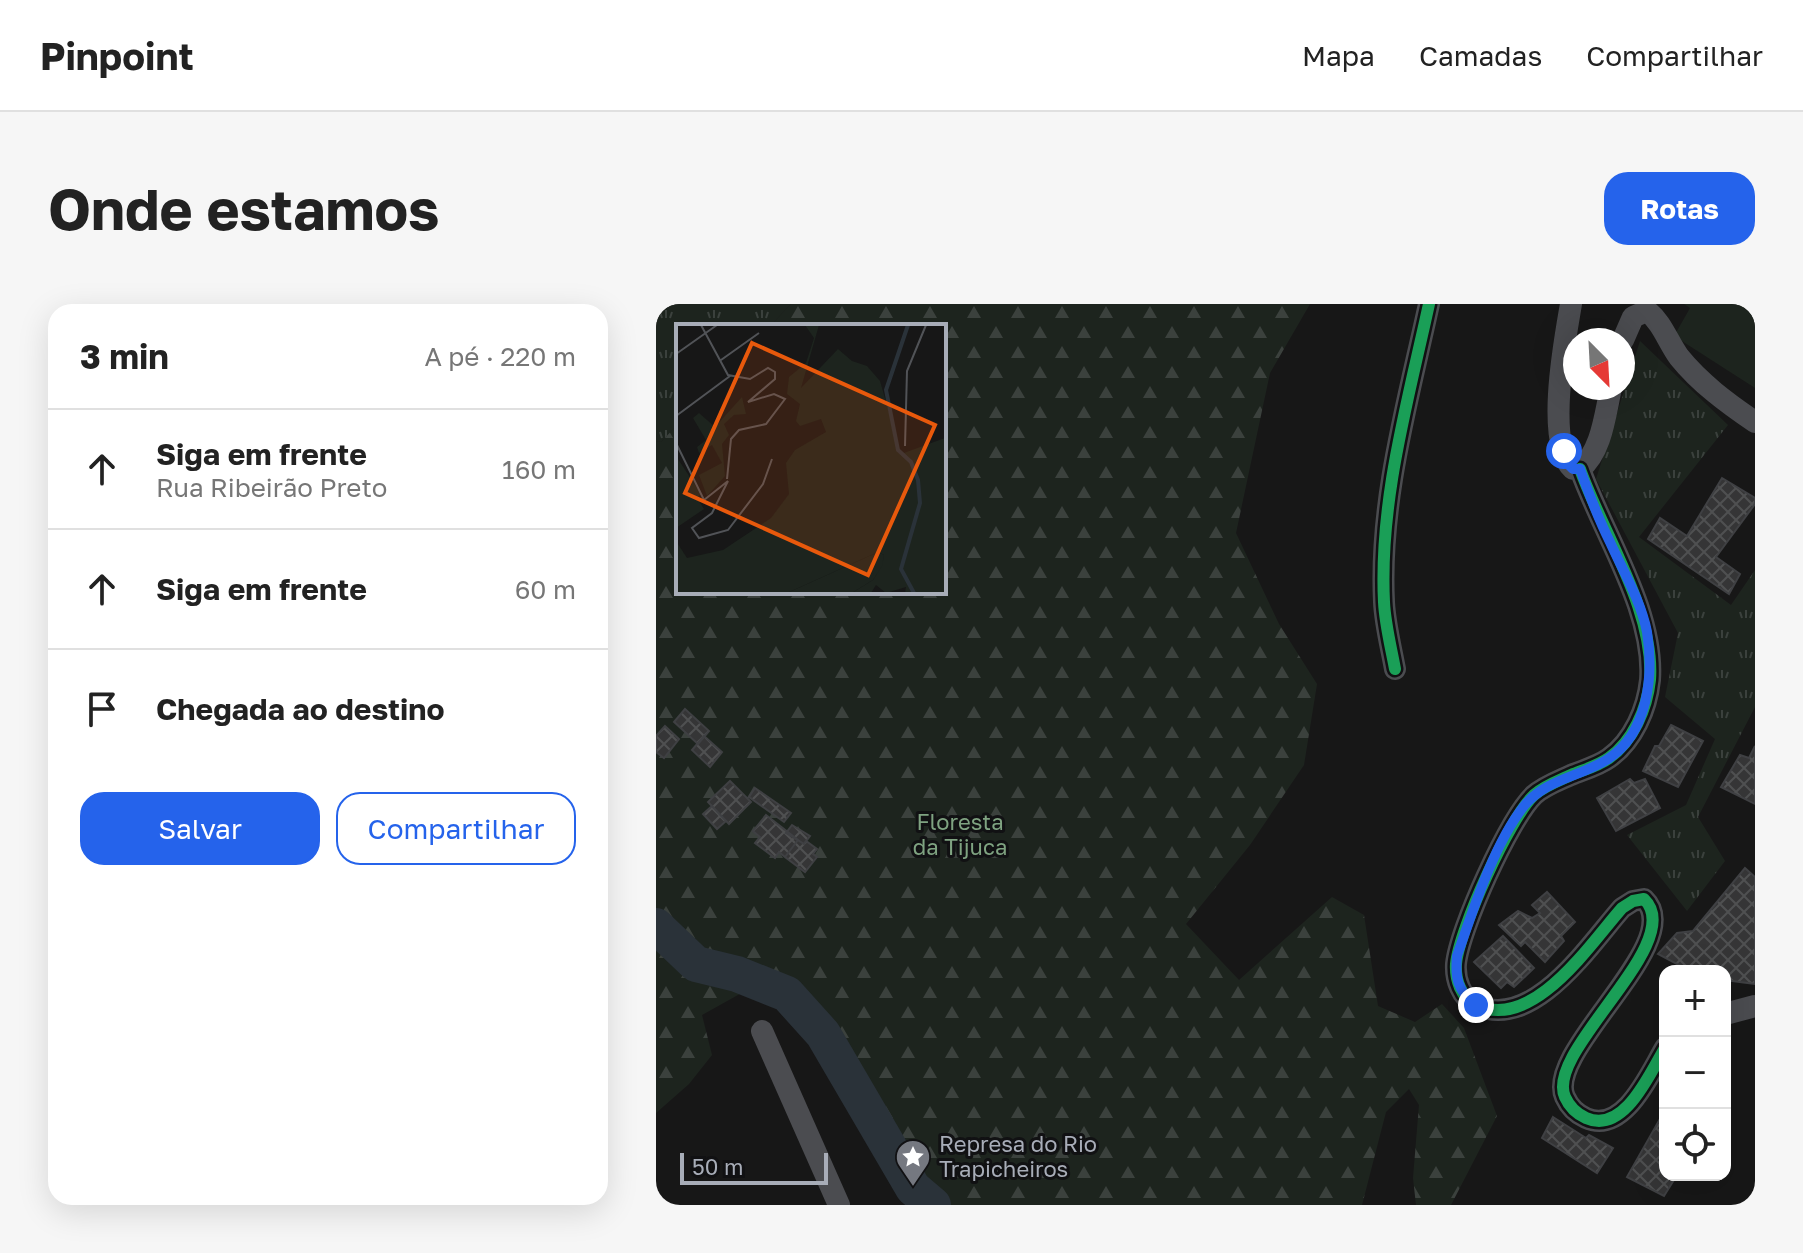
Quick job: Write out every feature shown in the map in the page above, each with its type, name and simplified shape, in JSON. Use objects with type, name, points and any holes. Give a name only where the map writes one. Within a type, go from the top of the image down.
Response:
[{"type":"street","points":[[1395,669],[1384,603],[1386,523],[1401,430],[1429,304]]},
{"type":"street","points":[[1571,304],[1560,370],[1560,426],[1567,463],[1573,469],[1580,469],[1587,463],[1596,447],[1608,400]]},
{"type":"street","points":[[1628,328],[1633,317],[1640,312],[1647,311],[1656,317],[1676,352],[1696,377],[1755,422]]},
{"type":"street","points":[[1580,469],[1593,507],[1631,584],[1646,631],[1650,680],[1642,710],[1627,743],[1607,760],[1536,793],[1523,807],[1507,833],[1457,956],[1455,976],[1468,999],[1476,1005],[1497,1011],[1534,1000],[1552,987],[1622,908],[1644,899],[1652,906],[1654,916],[1646,945],[1622,986],[1570,1059],[1563,1077],[1563,1093],[1577,1113],[1590,1120],[1605,1121],[1621,1113],[1633,1101],[1659,1058]]},
{"type":"street","points":[[1731,1012],[1755,1006]]},
{"type":"street","points":[[762,1031],[839,1205]]},
{"type":"green space","points":[[656,304],[791,304],[772,324],[676,324],[676,426],[661,442],[656,441]]},
{"type":"green space","name":"Floresta da Tijuca","points":[[791,304],[1310,304],[1270,373],[1236,533],[1279,624],[1317,684],[1304,765],[1250,845],[1186,924],[1239,980],[1332,897],[1364,915],[1378,1006],[1415,1022],[1442,1004],[1464,1028],[1497,1116],[1451,1205],[1416,1205],[1413,1178],[1419,1105],[1409,1089],[1386,1112],[1362,1205],[939,1205],[911,1179],[898,1177],[867,1101],[845,1066],[763,981],[702,1015],[712,1055],[689,1084],[656,1113],[656,441],[661,442],[676,426],[676,594],[946,594],[946,324],[772,324]]},
{"type":"green space","points":[[1684,304],[1755,304],[1755,388],[1674,336],[1690,308]]},
{"type":"green space","points":[[1640,341],[1728,425],[1639,537],[1731,605],[1755,570],[1755,707],[1698,817],[1725,861],[1687,911],[1627,835],[1686,805],[1715,739],[1665,697],[1678,633],[1596,479],[1621,400],[1635,400],[1635,357]]},
{"type":"building","points":[[1722,478],[1755,498],[1755,504],[1716,557],[1740,574],[1729,594],[1648,539],[1660,518],[1687,536]]},
{"type":"building","points":[[685,709],[709,731],[698,744],[674,722]]},
{"type":"building","points":[[1671,725],[1703,741],[1678,787],[1643,771],[1655,746],[1659,746]]},
{"type":"building","points":[[665,726],[679,739],[664,758],[656,752],[656,736]]},
{"type":"building","points":[[704,736],[722,752],[710,767],[692,750]]},
{"type":"building","points":[[1755,746],[1755,804],[1721,787],[1740,755],[1749,758]]},
{"type":"building","points":[[1630,779],[1634,783],[1645,779],[1660,808],[1616,831],[1597,798]]},
{"type":"building","points":[[730,781],[751,802],[729,824],[708,802]]},
{"type":"building","points":[[755,788],[791,813],[784,822],[749,797]]},
{"type":"building","points":[[712,806],[726,821],[717,829],[703,814]]},
{"type":"building","points":[[766,815],[798,840],[785,857],[779,852],[775,858],[755,843],[760,837],[753,831]]},
{"type":"building","points":[[792,825],[810,836],[804,844],[786,833]]},
{"type":"building","points":[[798,840],[804,844],[806,841],[817,849],[813,854],[817,857],[805,872],[785,857]]},
{"type":"building","points":[[1745,868],[1755,877],[1755,984],[1731,981],[1731,965],[1679,965],[1658,954],[1677,933],[1693,931]]},
{"type":"building","points":[[1547,892],[1575,922],[1561,936],[1564,941],[1545,962],[1525,942],[1521,946],[1499,925],[1518,911],[1532,918],[1540,913],[1532,905]]},
{"type":"building","points":[[1503,936],[1534,968],[1514,987],[1507,982],[1501,988],[1474,962]]},
{"type":"building","points":[[1553,1117],[1586,1138],[1589,1135],[1613,1148],[1597,1173],[1542,1138]]},
{"type":"building","points":[[1659,1121],[1659,1181],[1673,1181],[1664,1196],[1627,1177]]},
{"type":"waterway","points":[[656,926],[696,964],[737,974],[787,994],[823,1034],[913,1188],[933,1205]]},
{"type":"cycle path","points":[[1395,669],[1384,602],[1386,526],[1404,414],[1429,304]]},
{"type":"cycle path","points":[[1580,469],[1626,573],[1644,627],[1650,680],[1646,702],[1632,733],[1618,751],[1600,763],[1542,789],[1524,808],[1499,850],[1475,902],[1459,948],[1457,976],[1463,993],[1476,1005],[1497,1010],[1518,1006],[1539,996],[1558,980],[1622,908],[1644,899],[1653,918],[1648,942],[1575,1053],[1564,1077],[1565,1097],[1571,1107],[1586,1118],[1600,1121],[1612,1118],[1634,1099],[1659,1058]]},
{"type":"place","name":"Represa do Rio Trapicheiros","points":[[913,1188]]},
{"type":"route","points":[[1476,1005],[1468,999],[1455,976],[1457,956],[1507,833],[1536,793],[1607,760],[1627,743],[1642,710],[1650,680],[1646,631],[1631,584],[1593,507],[1580,469],[1573,469],[1567,463],[1564,451]]}]
